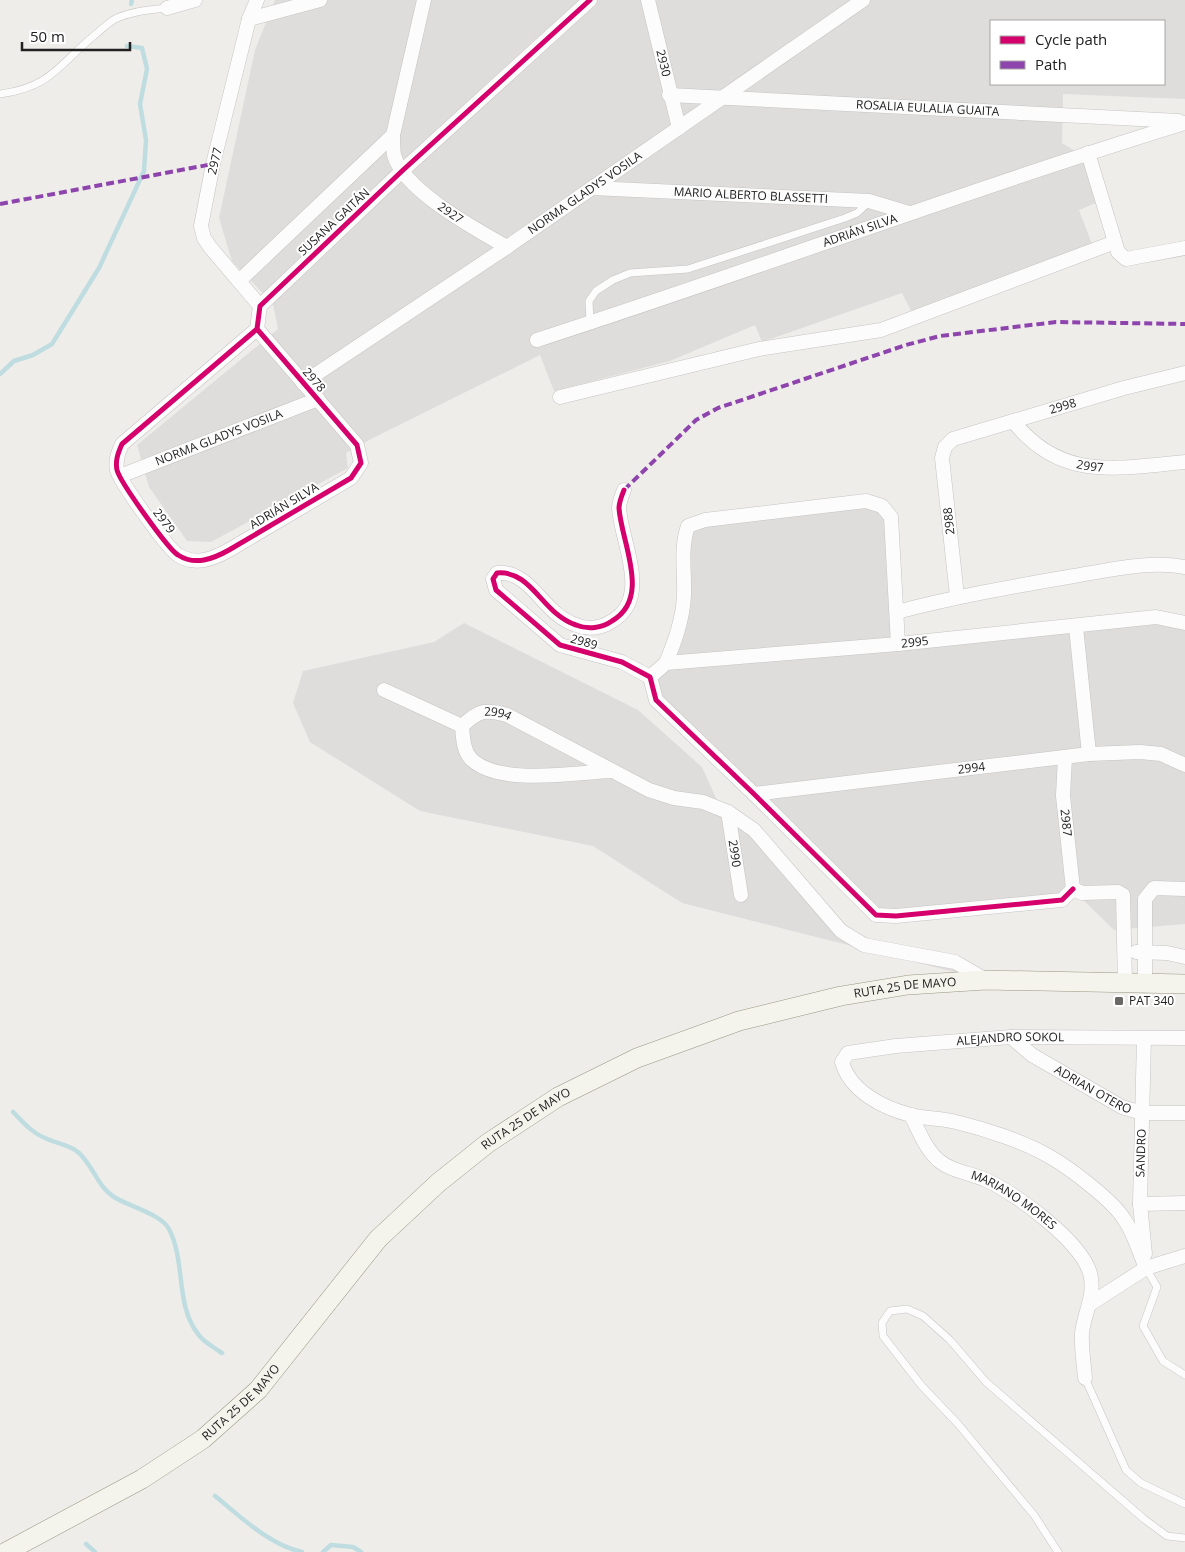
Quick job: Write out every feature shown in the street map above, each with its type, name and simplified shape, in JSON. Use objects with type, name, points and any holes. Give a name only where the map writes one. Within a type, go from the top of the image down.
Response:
[{"type":"main road","name":"RUTA 25 DE MAYO","points":[[6,1552],[142,1479],[203,1439],[258,1390],[378,1239],[438,1183],[488,1144],[558,1097],[637,1058],[739,1021],[841,996],[908,984],[986,980],[1185,984]]},
{"type":"street","points":[[172,4],[195,0]]},
{"type":"street","name":"2977","points":[[257,0],[249,19],[213,164],[202,226],[207,242],[260,306]]},
{"type":"street","points":[[249,19],[320,0]]},
{"type":"street","points":[[402,171],[394,155],[393,135],[424,0]]},
{"type":"street","name":"SUSANA GAITÁN","points":[[260,306],[402,171],[590,0]]},
{"type":"street","name":"2930","points":[[648,0],[669,95],[679,128]]},
{"type":"street","name":"NORMA GLADYS VOSILA","points":[[303,383],[507,247],[863,0]]},
{"type":"street","name":"ROSALIA EULALIA GUAITA","points":[[669,95],[1185,122]]},
{"type":"street","name":"ADRIÁN SILVA","points":[[537,340],[909,213],[1185,122]]},
{"type":"street","name":"SUSANA GAITÁN","points":[[239,281],[393,135]]},
{"type":"street","points":[[1088,153],[1118,252],[1126,259],[1185,248]]},
{"type":"street","name":"2927","points":[[402,171],[447,213],[507,247]]},
{"type":"street","name":"MARIO ALBERTO BLASSETTI","points":[[592,188],[869,201],[909,213]]},
{"type":"street","points":[[560,397],[759,349],[881,330],[1115,242]]},
{"type":"street","points":[[118,472],[116,458],[122,444],[257,328],[260,306]]},
{"type":"street","name":"2978","points":[[257,328],[357,445],[360,463]]},
{"type":"street","name":"2998","points":[[945,447],[953,439],[1124,388],[1185,373]]},
{"type":"street","name":"NORMA GLADYS VOSILA","points":[[118,472],[318,399]]},
{"type":"street","name":"2997","points":[[1012,421],[1037,447],[1067,464],[1119,468],[1185,462]]},
{"type":"street","name":"2988","points":[[945,447],[942,458],[956,596]]},
{"type":"street","name":"ADRIÁN SILVA","points":[[212,560],[351,478],[360,463]]},
{"type":"street","name":"2979","points":[[118,472],[177,555],[194,560],[212,560]]},
{"type":"street","name":"2989","points":[[624,490],[619,506],[633,578],[628,604],[617,618],[602,627],[583,627],[566,622],[547,607],[527,582],[518,576],[502,572],[497,573],[493,579],[496,590],[560,645],[622,662],[650,677]]},
{"type":"street","points":[[898,644],[891,517],[882,506],[866,501],[705,520],[688,526],[682,542],[684,596],[681,620],[666,663],[650,677],[656,700],[876,915],[896,916],[1062,900],[1073,889],[1082,893],[1118,892],[1123,895],[1126,984]]},
{"type":"street","points":[[897,612],[956,596],[1142,566],[1173,565],[1185,567]]},
{"type":"street","name":"2995","points":[[666,663],[898,644],[1076,627],[1156,617],[1185,624]]},
{"type":"street","points":[[583,627],[577,642],[583,652]]},
{"type":"street","points":[[1076,627],[1089,754]]},
{"type":"street","points":[[384,690],[462,726]]},
{"type":"street","name":"2994","points":[[610,771],[512,776],[492,772],[471,758],[463,744],[462,726],[475,714],[491,710],[508,715],[610,771],[649,790],[724,809]]},
{"type":"street","name":"2994","points":[[754,794],[1089,754],[1140,752],[1161,754],[1185,765]]},
{"type":"street","name":"2987","points":[[1065,757],[1063,796],[1073,889]]},
{"type":"street","points":[[724,809],[754,830],[841,931],[864,945],[955,962],[986,980]]},
{"type":"street","name":"2990","points":[[724,809],[742,895]]},
{"type":"street","points":[[1145,984],[1145,899],[1154,888],[1185,889]]},
{"type":"street","points":[[1125,953],[1167,953],[1185,957]]},
{"type":"street","name":"ALEJANDRO SOKOL","points":[[911,1115],[890,1108],[863,1093],[846,1075],[842,1062],[848,1054],[1011,1037],[1185,1038]]},
{"type":"street","name":"ADRIAN OTERO","points":[[1011,1037],[1032,1055],[1122,1108],[1142,1113],[1185,1113]]},
{"type":"street","name":"SANDRO","points":[[1144,1038],[1140,1204],[1146,1268]]},
{"type":"street","points":[[911,1115],[956,1122],[1020,1143],[1051,1157],[1091,1186],[1124,1219],[1146,1268]]},
{"type":"street","name":"MARIANO MORES","points":[[911,1115],[930,1152],[940,1162],[984,1179],[1019,1200],[1064,1234],[1082,1258],[1090,1274],[1090,1304],[1082,1332],[1084,1378]]},
{"type":"street","points":[[1140,1204],[1185,1203]]},
{"type":"street","points":[[1090,1304],[1146,1268],[1185,1256]]},
{"type":"lane","points":[[0,94],[34,87],[54,74],[83,44],[115,18],[137,11],[172,4]]},
{"type":"lane","points":[[590,323],[588,301],[596,291],[613,280],[630,273],[688,269],[845,218],[857,213],[869,201]]},
{"type":"lane","points":[[1146,1268],[1157,1287],[1143,1326],[1163,1361],[1185,1375]]},
{"type":"lane","points":[[1058,1552],[1034,1515],[958,1424],[921,1385],[883,1336],[882,1323],[890,1310],[907,1309],[923,1316],[950,1340],[986,1382],[1144,1519],[1167,1536],[1185,1538]]},
{"type":"lane","points":[[1084,1378],[1126,1470],[1141,1483],[1185,1504]]},
{"type":"shaded area","points":[[275,0],[1185,0],[1185,99],[1063,94],[1062,143],[1083,156],[1098,202],[1079,210],[1092,244],[911,311],[902,293],[762,342],[755,325],[670,361],[554,391],[540,355],[346,453],[348,468],[211,542],[187,541],[149,487],[137,445],[278,329],[273,304],[232,261],[219,218],[255,50]]},
{"type":"shaded area","points":[[866,501],[891,517],[899,644],[1156,617],[1185,623],[1185,924],[1114,930],[1073,890],[1062,900],[876,915],[656,700],[650,677],[673,647],[688,526]]},
{"type":"shaded area","points":[[464,623],[638,710],[702,767],[720,807],[864,945],[955,962],[986,980],[682,903],[593,846],[420,811],[310,742],[293,703],[303,671],[434,642]]},
{"type":"waterway","points":[[131,4],[132,0]]},
{"type":"waterway","points":[[0,374],[14,361],[33,355],[52,344],[99,268],[144,171],[146,140],[140,104],[147,69],[142,48],[127,46]]},
{"type":"waterway","points":[[13,1112],[40,1136],[79,1153],[108,1193],[152,1215],[165,1224],[174,1242],[183,1297],[191,1323],[203,1340],[222,1353]]},
{"type":"waterway","points":[[215,1496],[245,1521],[267,1536],[278,1543],[302,1552]]},
{"type":"waterway","points":[[86,1544],[95,1552]]},
{"type":"waterway","points":[[323,1552],[331,1545],[353,1547],[361,1552]]},
{"type":"marked path","points":[[0,204],[213,164]]},
{"type":"marked path","points":[[624,490],[696,420],[718,408],[906,345],[940,336],[1056,322],[1185,324]]},
{"type":"cycle path","points":[[257,329],[357,445],[361,463],[351,478],[229,550],[204,560],[197,561],[184,558],[178,555],[155,529],[120,477],[116,463],[122,444],[257,329],[260,306],[402,171],[590,0]]},
{"type":"cycle path","points":[[624,490],[619,508],[631,569],[632,584],[630,598],[624,611],[612,621],[595,628],[576,625],[554,612],[528,585],[519,578],[509,574],[497,573],[493,579],[496,590],[560,645],[622,662],[650,677],[656,700],[876,915],[896,916],[1062,900],[1073,889]]},
{"type":"place","name":"PAT 340","points":[[1119,1001]]}]
